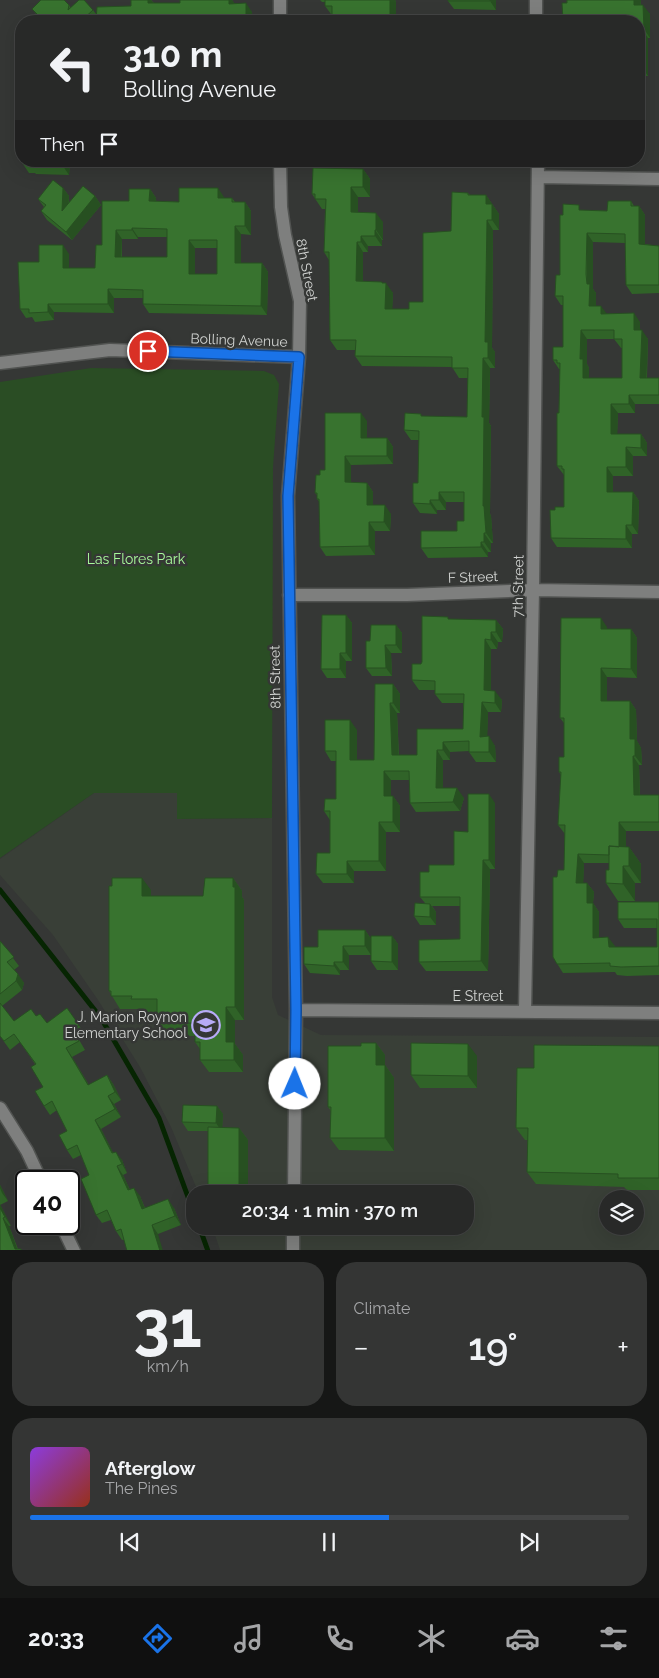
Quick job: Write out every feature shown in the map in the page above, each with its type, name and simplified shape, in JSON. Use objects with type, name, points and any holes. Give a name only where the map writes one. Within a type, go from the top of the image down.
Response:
[{"type":"street","points":[[280,0],[280,15]]},
{"type":"street","points":[[536,0],[536,15]]},
{"type":"street","name":"8th Street","points":[[280,167],[282,216],[300,301],[299,357],[288,496],[296,1010],[294,1185]]},
{"type":"street","name":"7th Street","points":[[525,1011],[534,590],[538,167]]},
{"type":"street","points":[[538,177],[659,179]]},
{"type":"street","name":"Bolling Avenue","points":[[0,364],[110,350],[299,357]]},
{"type":"street","name":"F Street","points":[[289,595],[407,595],[534,590],[659,592]]},
{"type":"street","name":"E Street","points":[[296,1010],[659,1013]]},
{"type":"street","points":[[0,1108],[36,1170]]},
{"type":"street","points":[[66,1235],[74,1250]]},
{"type":"street","points":[[293,1235],[293,1250]]},
{"type":"shaded area","name":"J. Marion Roynon Elementary School","points":[[94,793],[177,793],[178,819],[272,818],[272,997],[278,1015],[321,1035],[659,1037],[659,1250],[220,1250],[215,1235],[474,1235],[474,1185],[195,1185],[171,1127],[140,1067],[98,1000],[53,935],[0,875],[0,859]]},
{"type":"green space","name":"Las Flores Park","points":[[91,368],[264,371],[274,375],[279,384],[273,467],[272,818],[177,819],[177,793],[94,793],[0,858],[0,382]]},
{"type":"building","points":[[41,0],[64,0],[69,5],[68,10],[79,0],[84,0],[93,10],[88,15],[38,15],[32,9]]},
{"type":"building","points":[[131,0],[148,0],[148,3],[180,3],[180,0],[229,0],[229,4],[246,3],[246,15],[96,15],[97,7],[131,6]]},
{"type":"building","points":[[325,0],[390,0],[390,15],[332,15],[332,6],[325,6]]},
{"type":"building","points":[[490,0],[490,1],[448,1]]},
{"type":"building","points":[[567,0],[634,0],[634,5],[643,5],[643,15],[563,15],[562,3],[567,3]]},
{"type":"building","points":[[313,168],[363,169],[363,187],[351,187],[351,212],[376,213],[376,230],[375,236],[361,236],[361,242],[357,242],[356,281],[386,283],[385,309],[409,309],[409,302],[423,302],[423,233],[451,231],[452,192],[468,193],[468,195],[486,195],[486,204],[492,204],[492,220],[487,220],[485,342],[488,342],[488,358],[483,358],[483,506],[486,533],[484,533],[484,542],[481,542],[481,547],[421,548],[421,531],[457,531],[457,521],[464,521],[464,492],[439,492],[439,500],[430,500],[430,504],[413,503],[413,483],[418,483],[419,431],[404,430],[405,413],[421,414],[421,416],[467,417],[468,368],[452,368],[452,357],[355,356],[356,340],[330,340],[329,252],[324,252],[326,199],[315,199],[315,194],[312,194]]},
{"type":"building","points":[[53,180],[63,188],[62,211],[83,186],[95,196],[66,232],[41,211],[46,205],[38,199]]},
{"type":"building","points":[[179,188],[218,188],[218,198],[232,198],[232,202],[245,202],[245,226],[235,226],[235,263],[262,263],[261,306],[143,304],[143,290],[108,289],[108,304],[48,304],[48,312],[29,313],[29,309],[20,309],[18,262],[39,262],[39,245],[63,245],[63,268],[95,268],[96,245],[102,245],[102,201],[129,201],[129,189],[150,189],[149,201],[179,202]],"holes":[[[132,228],[167,229],[167,257],[115,257],[116,230],[132,230]],[[189,240],[217,240],[217,274],[189,274]]]},
{"type":"building","points":[[608,201],[631,201],[631,206],[639,206],[639,244],[659,246],[659,285],[626,285],[625,234],[587,233],[586,274],[587,284],[590,284],[589,306],[601,306],[601,314],[634,313],[634,330],[642,330],[640,378],[659,378],[659,395],[629,395],[629,404],[611,404],[611,434],[641,434],[641,448],[626,447],[626,467],[607,467],[607,492],[633,492],[632,525],[626,525],[626,539],[551,538],[550,510],[555,510],[555,507],[564,507],[564,469],[562,469],[562,466],[557,466],[557,413],[559,413],[560,363],[557,363],[557,360],[553,360],[553,347],[563,347],[563,296],[555,296],[556,275],[560,275],[560,215],[563,215],[563,204],[579,205],[579,210],[607,211]],"holes":[[[581,330],[614,330],[614,339],[622,339],[622,378],[583,378],[583,359],[580,359]]]},
{"type":"building","points":[[325,413],[361,413],[361,438],[387,438],[387,456],[345,456],[345,482],[367,483],[367,505],[385,505],[384,522],[369,522],[369,546],[320,547],[319,499],[317,499],[317,493],[315,493],[316,475],[320,475],[320,470],[325,470]]},
{"type":"building","points":[[322,615],[346,615],[346,653],[340,653],[340,669],[321,669]]},
{"type":"building","points":[[422,616],[448,617],[448,619],[496,620],[496,632],[491,632],[491,640],[485,639],[484,690],[495,691],[495,703],[482,702],[480,737],[489,736],[489,752],[469,752],[469,741],[443,742],[443,750],[437,750],[436,788],[457,788],[453,802],[410,803],[409,771],[384,771],[384,796],[393,796],[393,822],[379,822],[379,861],[347,861],[347,874],[316,874],[317,853],[330,853],[330,811],[324,811],[325,799],[336,799],[336,751],[325,751],[325,720],[350,720],[350,760],[374,760],[375,684],[393,684],[393,703],[390,703],[392,755],[417,755],[417,729],[463,729],[464,694],[435,694],[435,681],[412,680],[412,664],[421,664],[422,662]]},
{"type":"building","points":[[561,618],[601,618],[601,629],[631,629],[631,669],[601,668],[601,701],[630,701],[630,739],[635,739],[635,756],[633,756],[634,795],[659,795],[659,822],[619,822],[619,847],[609,846],[609,855],[578,854],[576,883],[587,883],[587,903],[593,903],[593,938],[608,937],[609,947],[657,947],[657,919],[618,919],[618,902],[659,902],[659,966],[621,967],[610,966],[610,963],[557,964],[553,957],[553,877],[557,877],[558,870],[564,870],[565,825],[558,825],[561,772],[559,772],[559,757],[564,757],[564,718],[560,718]]},
{"type":"building","points":[[371,625],[396,625],[396,645],[385,645],[386,668],[366,668],[366,641],[370,641]]},
{"type":"building","points":[[468,794],[489,794],[489,860],[483,860],[481,961],[419,962],[419,940],[460,939],[460,897],[420,897],[420,872],[429,872],[429,865],[454,865],[454,831],[468,832]]},
{"type":"building","points":[[609,846],[629,847],[629,866],[623,866],[623,884],[606,883],[606,870],[609,870]]},
{"type":"building","points":[[112,878],[142,878],[142,896],[203,896],[205,878],[233,878],[233,887],[235,887],[235,1007],[226,1007],[226,1042],[234,1042],[234,1060],[200,1060],[200,1042],[195,1042],[195,1023],[157,1023],[157,999],[131,999],[132,996],[111,996],[111,991],[109,991],[109,886],[112,886]]},
{"type":"building","points":[[415,903],[430,904],[430,917],[414,916]]},
{"type":"building","points":[[318,930],[365,930],[365,946],[343,946],[343,962],[334,962],[334,966],[304,964],[304,947],[318,947]]},
{"type":"building","points":[[371,936],[392,936],[392,962],[371,961]]},
{"type":"building","points":[[0,941],[14,957],[7,962],[18,974],[16,981],[0,994]]},
{"type":"building","points":[[0,1003],[14,1021],[31,1009],[36,1016],[40,1014],[47,1023],[67,1008],[79,1025],[72,1030],[79,1041],[66,1048],[88,1085],[107,1075],[115,1092],[108,1096],[115,1109],[95,1120],[112,1153],[116,1152],[122,1164],[117,1166],[128,1190],[134,1188],[142,1209],[168,1199],[175,1216],[152,1225],[160,1250],[127,1250],[121,1229],[116,1231],[107,1210],[96,1215],[81,1179],[89,1175],[77,1145],[67,1150],[59,1135],[67,1131],[52,1101],[44,1106],[35,1091],[43,1087],[31,1067],[36,1064],[14,1034],[4,1041],[0,1036]]},
{"type":"building","points":[[361,1043],[376,1043],[376,1065],[385,1065],[385,1138],[330,1138],[331,1107],[328,1107],[328,1046],[361,1046]]},
{"type":"building","points":[[411,1043],[468,1044],[468,1076],[411,1075]]},
{"type":"building","points":[[534,1045],[659,1046],[659,1178],[618,1178],[618,1174],[527,1172],[528,1128],[516,1128],[517,1068],[534,1068]]},
{"type":"building","points":[[183,1105],[217,1106],[216,1123],[182,1122]]},
{"type":"building","points":[[208,1127],[239,1128],[239,1185],[208,1185]]},
{"type":"building","points":[[0,1208],[5,1217],[3,1218],[15,1249],[21,1250],[0,1250]]},
{"type":"waterway","points":[[0,890],[101,1018],[159,1118],[186,1192]]},
{"type":"waterway","points":[[202,1235],[208,1250]]},
{"type":"place","name":"J. Marion Roynon Elementary School","points":[[206,1025]]},
{"type":"route","points":[[148,351],[299,357],[288,496],[296,1010],[295,1084]]}]
